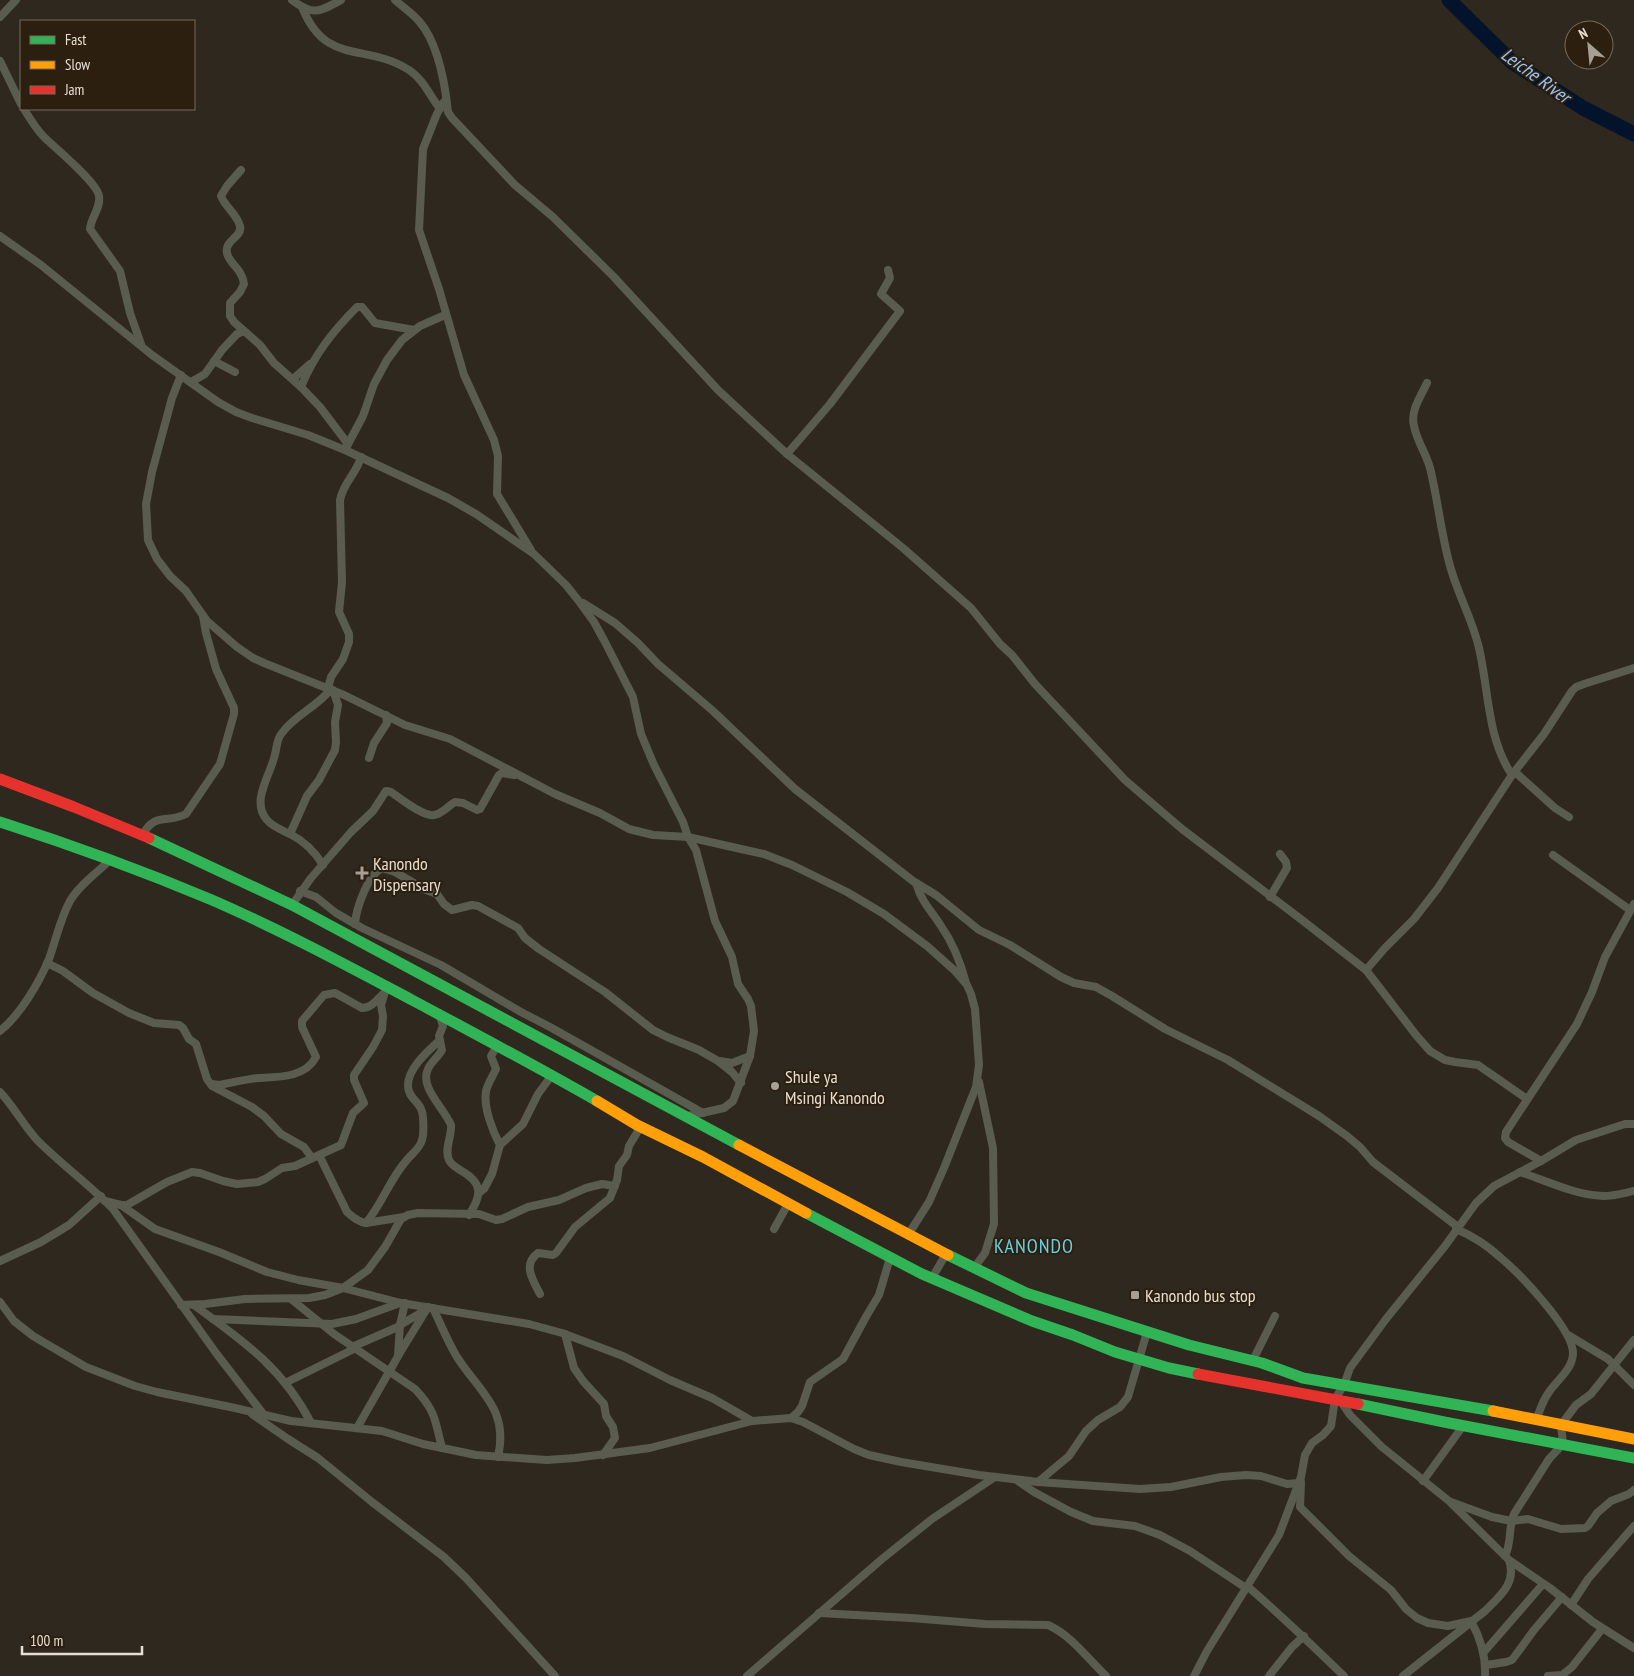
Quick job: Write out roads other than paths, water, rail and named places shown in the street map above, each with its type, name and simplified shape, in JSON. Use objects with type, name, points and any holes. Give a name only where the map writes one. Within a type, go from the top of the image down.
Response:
[{"type":"main road","points":[[0,779],[39,792],[142,836],[292,905],[908,1235],[1026,1293],[1190,1345],[1253,1360],[1303,1378],[1634,1439]]},
{"type":"main road","points":[[0,822],[80,848],[144,872],[232,909],[311,946],[385,989],[439,1013],[641,1126],[703,1157],[890,1258],[1032,1321],[1115,1352],[1169,1368],[1634,1458]]},
{"type":"street","points":[[0,17],[16,0]]},
{"type":"street","points":[[292,0],[302,7],[313,11],[341,0]]},
{"type":"street","points":[[396,0],[419,20],[430,38],[437,55],[448,112],[462,130],[515,185],[553,216],[587,249],[639,302],[718,390],[788,454],[903,548],[971,608],[1035,684],[1125,780],[1182,829],[1366,970],[1430,1051],[1446,1060],[1478,1065],[1527,1099]]},
{"type":"street","points":[[302,7],[314,31],[328,44],[385,58],[411,71],[423,83],[440,109]]},
{"type":"street","points":[[0,61],[20,102]]},
{"type":"street","points":[[446,100],[440,109],[423,150],[419,230],[439,289],[464,375],[494,440],[498,456],[497,494],[534,554]]},
{"type":"street","points":[[25,110],[35,127],[69,159],[99,194],[99,204],[90,224],[90,229],[120,271],[130,313],[142,346]]},
{"type":"street","points":[[241,170],[221,196],[240,227],[240,232],[227,244],[226,251],[240,270],[243,277],[243,288],[230,303],[229,309],[234,322],[260,345],[274,363],[293,379],[320,407],[347,447]]},
{"type":"street","points":[[0,236],[63,281],[142,346],[218,402],[252,418],[347,447],[361,457],[440,494],[476,514],[534,554],[566,585],[578,600],[594,622],[633,697],[641,734],[654,766],[696,850],[713,914],[732,956],[736,978],[751,1006],[754,1031],[750,1056],[733,1101],[724,1108],[687,1116]]},
{"type":"street","points":[[788,454],[830,404],[900,311],[881,294],[890,278],[888,270]]},
{"type":"street","points":[[301,387],[312,363],[327,340],[360,306],[375,323],[414,330]]},
{"type":"street","points":[[347,447],[363,416],[378,377],[402,340],[429,321],[445,315]]},
{"type":"street","points":[[191,382],[205,374],[232,338],[244,331]]},
{"type":"street","points":[[214,361],[235,372]]},
{"type":"street","points":[[293,379],[312,363]]},
{"type":"street","points":[[181,375],[172,398],[152,472],[146,504],[146,526],[150,545],[157,560],[186,591],[203,616],[237,646],[253,658],[330,689],[405,725],[450,739],[519,776],[600,813],[629,829],[653,835],[688,837],[764,854],[810,873],[884,914],[927,946],[954,970],[967,985]]},
{"type":"street","points":[[1427,383],[1414,410],[1414,426],[1431,470],[1449,562],[1479,647],[1493,732],[1498,748],[1504,762],[1514,774],[1555,808],[1569,817]]},
{"type":"street","points":[[323,865],[306,844],[277,828],[265,817],[260,801],[275,757],[279,736],[326,696],[330,689],[331,677],[343,659],[348,642],[348,634],[338,611],[342,582],[340,500],[342,489],[359,465],[361,457]]},
{"type":"street","points":[[578,600],[615,623],[638,643],[658,664],[713,711],[794,789],[916,883],[936,894],[979,930],[1010,945],[1061,977],[1074,983],[1096,988],[1112,996],[1165,1029],[1228,1060],[1319,1116],[1360,1147],[1373,1162],[1457,1228],[1482,1243],[1516,1271],[1547,1307],[1572,1344],[1573,1354],[1571,1363],[1549,1392],[1536,1420]]},
{"type":"street","points":[[142,836],[151,823],[186,814],[216,771],[223,755],[234,708],[216,669],[203,616]]},
{"type":"street","points":[[1366,970],[1414,919],[1432,896],[1576,686],[1634,668]]},
{"type":"street","points":[[290,834],[307,796],[319,780],[335,750],[335,722],[338,705],[330,689]]},
{"type":"street","points":[[370,758],[374,744],[387,723],[386,715]]},
{"type":"street","points":[[292,905],[300,891],[352,832],[368,817],[386,791],[391,792],[429,815],[436,814],[455,802],[477,810],[480,809],[499,775],[502,773],[519,776]]},
{"type":"street","points":[[1270,897],[1287,868],[1286,862],[1280,854]]},
{"type":"street","points":[[1542,1161],[1508,1142],[1505,1138],[1506,1132],[1577,1024],[1592,992],[1605,956],[1632,907],[1554,855]]},
{"type":"street","points":[[0,1031],[19,1010],[47,963],[70,901],[91,877],[110,860]]},
{"type":"street","points":[[355,924],[357,910],[368,885],[379,869],[386,868],[436,894],[452,910],[472,905],[478,906],[510,923],[518,928],[539,949],[605,992],[653,1030],[700,1050],[732,1072],[741,1083]]},
{"type":"street","points":[[908,1235],[929,1202],[944,1168],[976,1087],[979,1065],[975,1009],[967,985],[953,948],[942,927],[927,908],[916,883]]},
{"type":"street","points":[[300,891],[316,897],[336,913],[355,924],[441,965],[702,1113]]},
{"type":"street","points":[[47,963],[63,971],[93,993],[129,1013],[145,1020],[179,1025],[189,1039],[196,1044],[202,1067],[210,1084],[252,1107],[264,1116],[278,1131],[316,1156],[347,1212],[360,1222],[366,1223],[418,1213],[484,1215],[496,1220],[523,1209],[558,1200],[586,1188],[602,1184],[615,1186]]},
{"type":"street","points":[[210,1084],[219,1085],[258,1078],[276,1078],[289,1076],[301,1071],[312,1063],[316,1057],[302,1027],[302,1021],[324,995],[332,992],[355,1006],[366,1008],[385,989]]},
{"type":"street","points":[[121,1205],[127,1205],[174,1178],[192,1172],[238,1184],[258,1182],[265,1180],[282,1168],[294,1166],[341,1144],[353,1113],[364,1103],[354,1080],[354,1075],[382,1030],[383,1016],[381,1005],[385,989]]},
{"type":"street","points":[[439,1013],[443,1026],[440,1033],[442,1050],[427,1071],[427,1085],[452,1125],[448,1143],[448,1159],[476,1182],[479,1193]]},
{"type":"street","points":[[366,1223],[401,1167],[422,1142],[422,1111],[410,1095],[408,1086],[410,1075],[416,1065],[440,1040]]},
{"type":"street","points":[[497,1046],[491,1056],[496,1069],[486,1092],[486,1099],[492,1131],[500,1145]]},
{"type":"street","points":[[718,1061],[732,1062],[750,1056]]},
{"type":"street","points":[[469,1215],[479,1193],[492,1174],[500,1145],[523,1124],[538,1094],[552,1075]]},
{"type":"street","points":[[974,1268],[985,1253],[994,1224],[993,1148],[978,1078]]},
{"type":"street","points":[[0,1092],[39,1141],[103,1199],[129,1230],[181,1305],[264,1415]]},
{"type":"street","points":[[1625,1124],[1634,1116]]},
{"type":"street","points":[[1194,1676],[1279,1535],[1300,1480],[1305,1455],[1312,1443],[1328,1431],[1331,1426],[1337,1400],[1357,1358],[1386,1319],[1446,1246],[1483,1194],[1576,1140],[1625,1124],[1634,1124]]},
{"type":"street","points":[[540,1294],[529,1272],[533,1257],[538,1253],[553,1255],[556,1253],[575,1227],[607,1202],[615,1186],[619,1166],[628,1155],[629,1146],[641,1126]]},
{"type":"street","points":[[1520,1172],[1566,1188],[1602,1196],[1634,1191]]},
{"type":"street","points":[[103,1199],[121,1205],[155,1229],[257,1268],[298,1280],[343,1288],[429,1309],[522,1323],[566,1334],[622,1356],[712,1398],[752,1421]]},
{"type":"street","points":[[0,1261],[41,1242],[69,1225],[103,1199]]},
{"type":"street","points":[[774,1229],[788,1204]]},
{"type":"street","points":[[181,1305],[245,1299],[309,1298],[325,1295],[343,1288],[368,1270],[404,1217]]},
{"type":"street","points":[[932,1278],[946,1254]]},
{"type":"street","points":[[791,1418],[802,1406],[810,1382],[843,1359],[880,1295],[890,1258]]},
{"type":"street","points":[[291,1299],[353,1348],[415,1389],[433,1412],[442,1448]]},
{"type":"street","points":[[0,1302],[14,1321],[32,1336],[105,1376],[157,1392],[291,1421],[382,1431],[442,1448],[498,1457],[547,1460],[603,1455],[650,1448],[752,1421],[791,1418],[803,1422],[869,1455],[900,1462],[995,1477],[1038,1482],[1154,1489],[1171,1488],[1221,1477],[1246,1475],[1261,1476],[1286,1484],[1300,1480]]},
{"type":"street","points":[[213,1319],[332,1324],[348,1321],[403,1303]]},
{"type":"street","points":[[398,1355],[403,1303]]},
{"type":"street","points":[[194,1304],[260,1355],[285,1383],[302,1406],[311,1424]]},
{"type":"street","points":[[285,1383],[429,1309]]},
{"type":"street","points":[[357,1428],[398,1355],[429,1309]]},
{"type":"street","points":[[429,1309],[458,1358],[491,1401],[501,1436],[498,1457]]},
{"type":"street","points":[[1253,1360],[1275,1316]]},
{"type":"street","points":[[1038,1482],[1069,1456],[1086,1431],[1098,1420],[1120,1407],[1128,1397],[1147,1332]]},
{"type":"street","points":[[566,1334],[574,1368],[583,1382],[604,1404],[606,1416],[613,1427],[614,1438],[603,1455]]},
{"type":"street","points":[[1568,1336],[1600,1353],[1615,1365],[1634,1385]]},
{"type":"street","points":[[1403,1676],[1496,1600],[1508,1584],[1512,1577],[1512,1570],[1507,1558],[1511,1521],[1528,1491],[1563,1444],[1561,1425],[1576,1406],[1591,1394],[1634,1340]]},
{"type":"street","points":[[1337,1400],[1382,1447],[1450,1501],[1507,1558],[1602,1629],[1634,1648]]},
{"type":"street","points":[[249,1411],[288,1440],[318,1458],[444,1557],[466,1578],[555,1676]]},
{"type":"street","points":[[1423,1481],[1463,1426]]},
{"type":"street","points":[[747,1676],[882,1559],[932,1519],[995,1477]]},
{"type":"street","points":[[1015,1479],[1034,1492],[1071,1512],[1093,1521],[1135,1526],[1160,1535],[1190,1550],[1246,1587],[1304,1636],[1344,1676]]},
{"type":"street","points":[[1300,1480],[1300,1507],[1349,1556],[1391,1590],[1412,1615],[1428,1623],[1448,1626],[1471,1621]]},
{"type":"street","points":[[1450,1501],[1492,1517],[1511,1521],[1528,1519],[1561,1529],[1584,1528],[1588,1526],[1592,1519],[1606,1505],[1634,1490]]},
{"type":"street","points":[[1571,1605],[1588,1579],[1634,1526]]},
{"type":"street","points":[[1484,1652],[1544,1584]]},
{"type":"street","points":[[1486,1665],[1512,1660],[1534,1630],[1562,1598]]},
{"type":"street","points":[[819,1613],[985,1624],[1048,1625],[1069,1640],[1106,1676]]},
{"type":"street","points":[[1471,1621],[1481,1640],[1486,1665],[1485,1676]]},
{"type":"street","points":[[1548,1676],[1562,1675],[1572,1668],[1602,1629]]},
{"type":"street","points":[[1269,1676],[1285,1655],[1304,1636]]},
{"type":"waterway","name":"Leiche River","points":[[1449,0],[1512,62],[1583,108],[1634,134]]},
{"type":"place","name":"Kanondo Dispensary","points":[[362,873]]},
{"type":"place","name":"Shule ya Msingi Kanondo","points":[[775,1086]]},
{"type":"place","name":"Kanondo bus stop","points":[[1135,1295]]},
{"type":"district","name":"KANONDO","points":[[1034,1246]]}]
